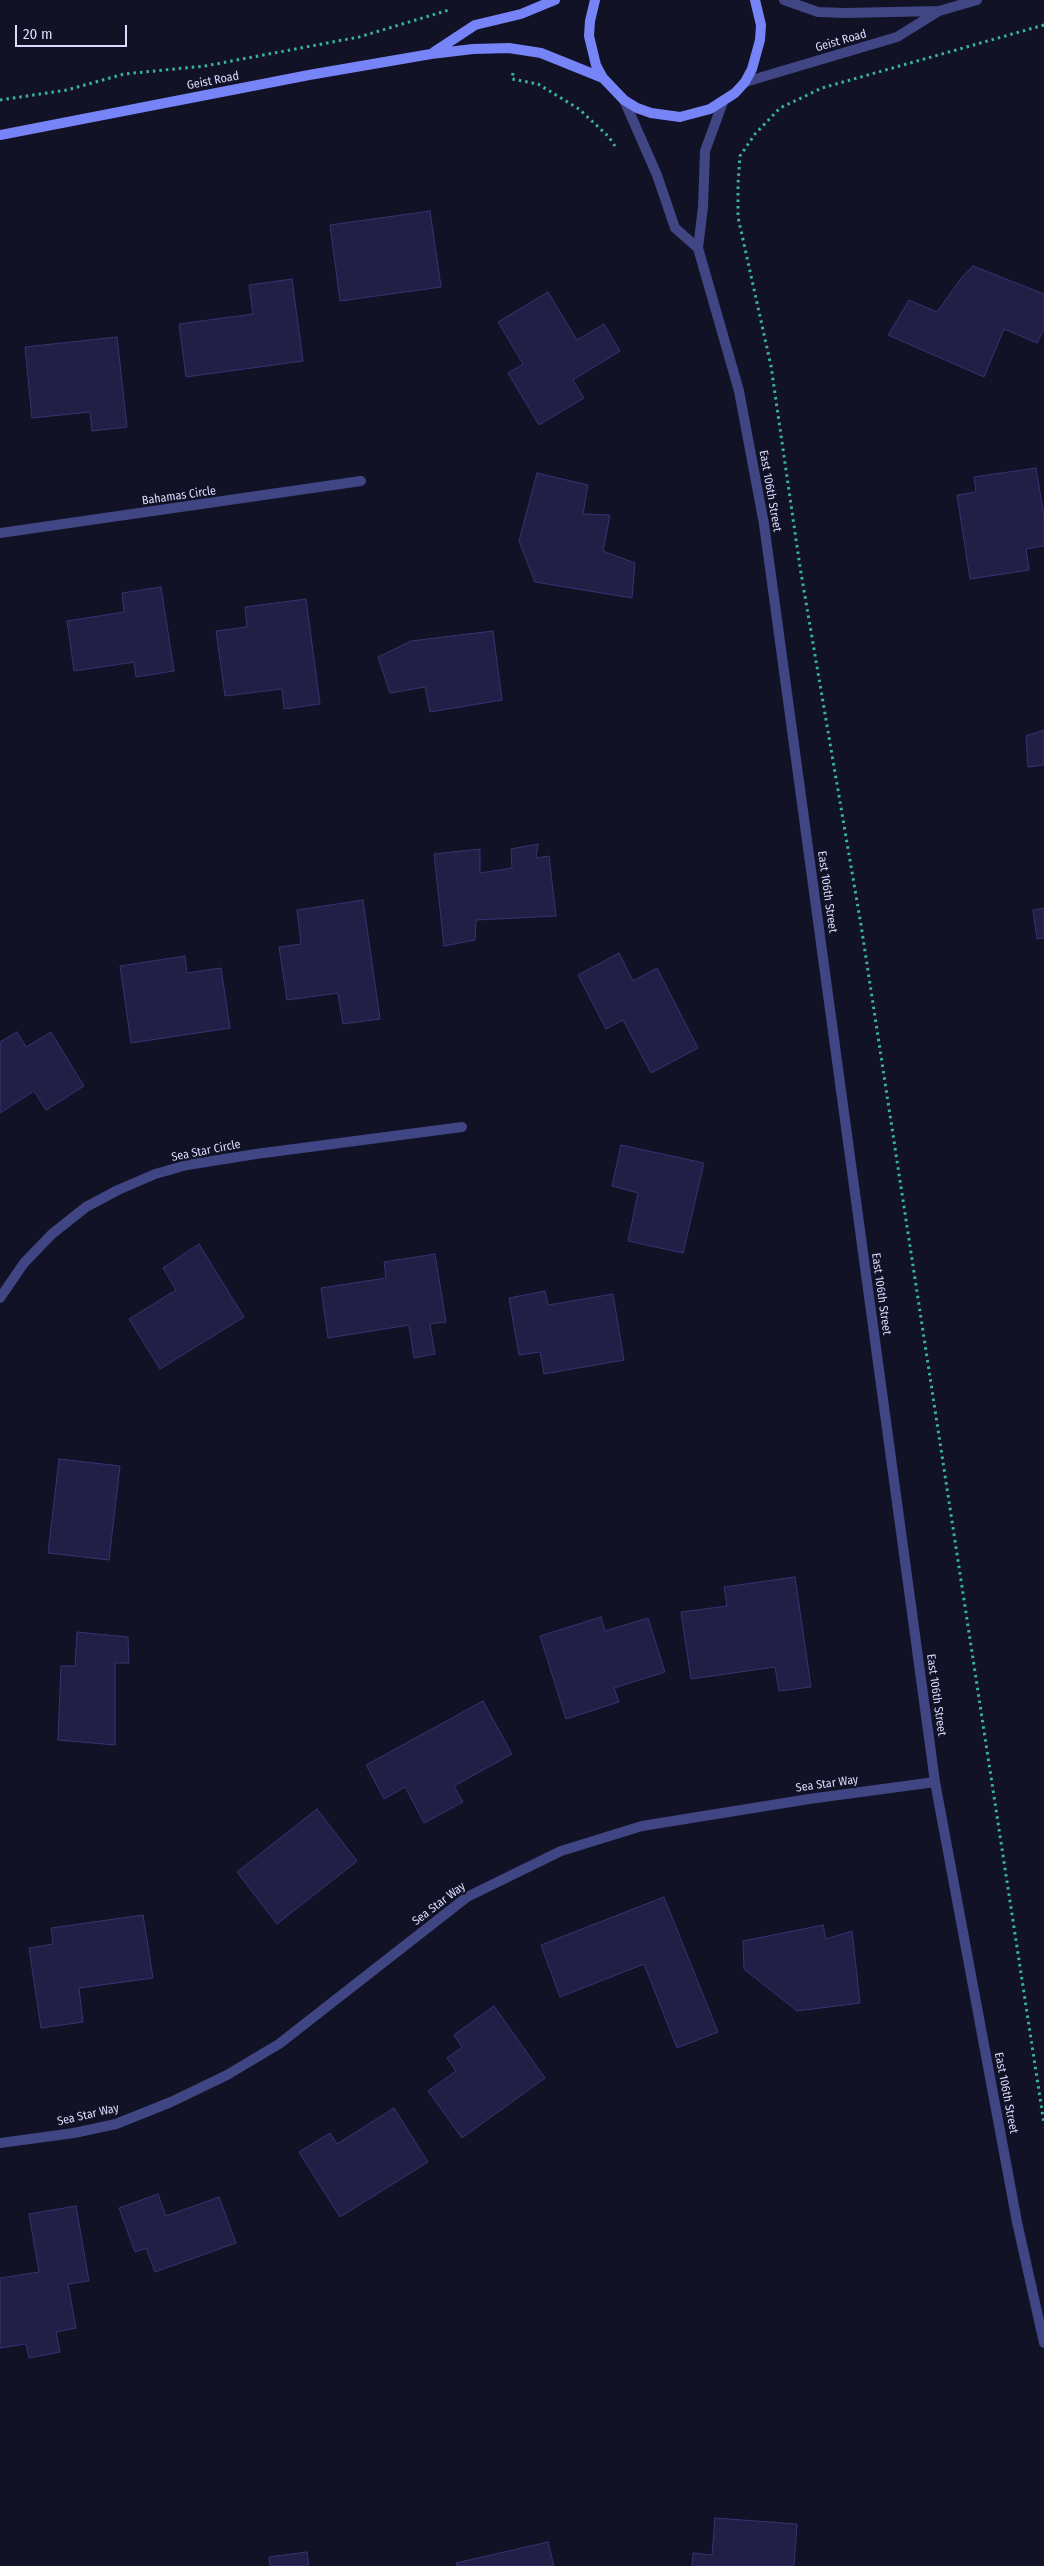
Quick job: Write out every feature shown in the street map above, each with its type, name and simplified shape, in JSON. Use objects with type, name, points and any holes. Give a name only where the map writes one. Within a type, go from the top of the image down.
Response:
[{"type":"street","name":"Geist Road","points":[[431,54],[475,25],[521,14],[555,0]]},
{"type":"street","points":[[595,0],[589,36],[596,65],[603,78],[624,100],[657,175],[675,228],[698,248]]},
{"type":"street","points":[[624,100],[651,113],[673,116],[695,114],[723,102],[744,82],[752,69],[760,40],[761,25],[755,0]]},
{"type":"street","name":"Geist Road","points":[[784,0],[818,12],[939,11],[978,0]]},
{"type":"street","name":"Geist Road","points":[[744,82],[897,37],[939,11]]},
{"type":"street","name":"Geist Road","points":[[0,135],[309,75],[431,54],[509,48],[549,55],[603,78]]},
{"type":"street","name":"East 106th Street","points":[[723,102],[705,151],[703,206],[698,248],[739,391],[764,524],[935,1782],[1017,2222],[1044,2343]]},
{"type":"street","name":"Bahamas Circle","points":[[0,533],[361,481]]},
{"type":"street","name":"Sea Star Circle","points":[[0,1298],[24,1263],[52,1234],[86,1207],[118,1190],[155,1174],[188,1165],[256,1154],[462,1128]]},
{"type":"street","name":"Sea Star Way","points":[[0,2144],[74,2133],[116,2124],[171,2102],[227,2075],[279,2044],[466,1897],[562,1851],[642,1826],[790,1802],[935,1782]]},
{"type":"path","points":[[0,100],[67,90],[124,74],[205,66],[359,37],[453,9]]},
{"type":"path","points":[[1044,25],[822,88],[780,108],[755,134],[740,156],[738,217],[771,366],[800,567],[861,925],[1044,2124]]},
{"type":"path","points":[[512,79],[538,84],[579,109],[608,136],[618,151]]},
{"type":"building","points":[[430,211],[441,287],[340,301],[330,225]]},
{"type":"building","points":[[973,266],[1044,294],[1044,329],[1037,343],[1004,329],[984,377],[888,335],[909,300],[937,312],[962,277]]},
{"type":"building","points":[[292,279],[303,361],[186,377],[179,324],[253,314],[249,285]]},
{"type":"building","points":[[548,292],[577,340],[604,324],[620,351],[573,380],[584,398],[539,425],[508,373],[523,364],[498,322]]},
{"type":"building","points":[[117,337],[127,427],[92,431],[90,412],[32,418],[25,347]]},
{"type":"building","points":[[1036,468],[1044,516],[1044,546],[1026,549],[1029,570],[970,579],[957,495],[976,492],[974,477]]},
{"type":"building","points":[[537,473],[588,485],[583,514],[610,515],[603,551],[635,563],[632,598],[535,582],[519,541]]},
{"type":"building","points":[[161,587],[174,671],[136,677],[134,662],[74,671],[67,621],[124,612],[122,593]]},
{"type":"building","points":[[306,599],[320,704],[284,709],[282,689],[225,696],[216,631],[247,627],[245,607]]},
{"type":"building","points":[[493,631],[502,700],[430,712],[425,687],[390,693],[378,657],[411,641]]},
{"type":"building","points":[[1044,730],[1044,765],[1028,767],[1026,736]]},
{"type":"building","points":[[538,844],[536,858],[549,856],[556,916],[476,920],[475,940],[444,946],[434,854],[480,849],[480,873],[512,868],[511,849]]},
{"type":"building","points":[[363,900],[380,1019],[343,1024],[338,993],[287,1000],[279,947],[301,944],[297,910]]},
{"type":"building","points":[[1044,908],[1044,938],[1037,939],[1033,910]]},
{"type":"building","points":[[619,953],[633,981],[657,968],[698,1048],[651,1073],[623,1020],[606,1029],[578,975]]},
{"type":"building","points":[[185,956],[187,973],[221,968],[230,1028],[131,1043],[120,966]]},
{"type":"building","points":[[17,1032],[26,1047],[51,1032],[84,1086],[46,1110],[34,1091],[0,1113],[0,1042]]},
{"type":"building","points":[[621,1145],[704,1163],[683,1253],[628,1241],[638,1193],[612,1186]]},
{"type":"building","points":[[199,1244],[244,1317],[160,1369],[129,1319],[176,1290],[163,1268]]},
{"type":"building","points":[[435,1254],[446,1322],[430,1324],[435,1354],[414,1358],[409,1325],[328,1338],[321,1288],[386,1278],[384,1262]]},
{"type":"building","points":[[545,1291],[548,1305],[613,1294],[624,1360],[544,1374],[540,1352],[519,1355],[509,1298]]},
{"type":"building","points":[[59,1459],[120,1466],[109,1560],[48,1553]]},
{"type":"building","points":[[795,1577],[811,1687],[779,1691],[775,1667],[691,1679],[681,1612],[727,1606],[724,1587]]},
{"type":"building","points":[[601,1617],[605,1631],[648,1618],[665,1672],[614,1688],[619,1702],[566,1719],[540,1636]]},
{"type":"building","points":[[77,1632],[128,1637],[129,1663],[115,1663],[115,1745],[58,1740],[61,1666],[75,1666]]},
{"type":"building","points":[[483,1701],[512,1754],[454,1786],[463,1802],[424,1823],[405,1787],[384,1799],[366,1765]]},
{"type":"building","points":[[317,1809],[357,1861],[277,1924],[237,1872]]},
{"type":"building","points":[[664,1897],[718,2032],[677,2048],[644,1964],[560,1997],[541,1945]]},
{"type":"building","points":[[143,1915],[153,1978],[79,1988],[83,2022],[41,2028],[29,1948],[53,1944],[51,1928]]},
{"type":"building","points":[[823,1925],[826,1939],[852,1931],[860,2003],[797,2011],[744,1969],[743,1941]]},
{"type":"building","points":[[494,2006],[545,2078],[462,2138],[428,2091],[456,2071],[447,2058],[462,2047],[454,2035]]},
{"type":"building","points":[[394,2108],[428,2162],[340,2217],[299,2152],[330,2133],[337,2144]]},
{"type":"building","points":[[158,2194],[166,2216],[219,2197],[236,2243],[155,2272],[146,2248],[135,2252],[119,2208]]},
{"type":"building","points":[[76,2206],[89,2281],[68,2284],[76,2328],[56,2332],[60,2352],[29,2358],[26,2344],[0,2348],[0,2278],[39,2272],[29,2214]]},
{"type":"building","points":[[715,2518],[797,2524],[794,2566],[692,2566],[693,2553],[712,2555]]},
{"type":"building","points":[[548,2542],[554,2566],[457,2566],[456,2563]]},
{"type":"building","points":[[307,2552],[309,2566],[270,2566],[269,2557]]}]
